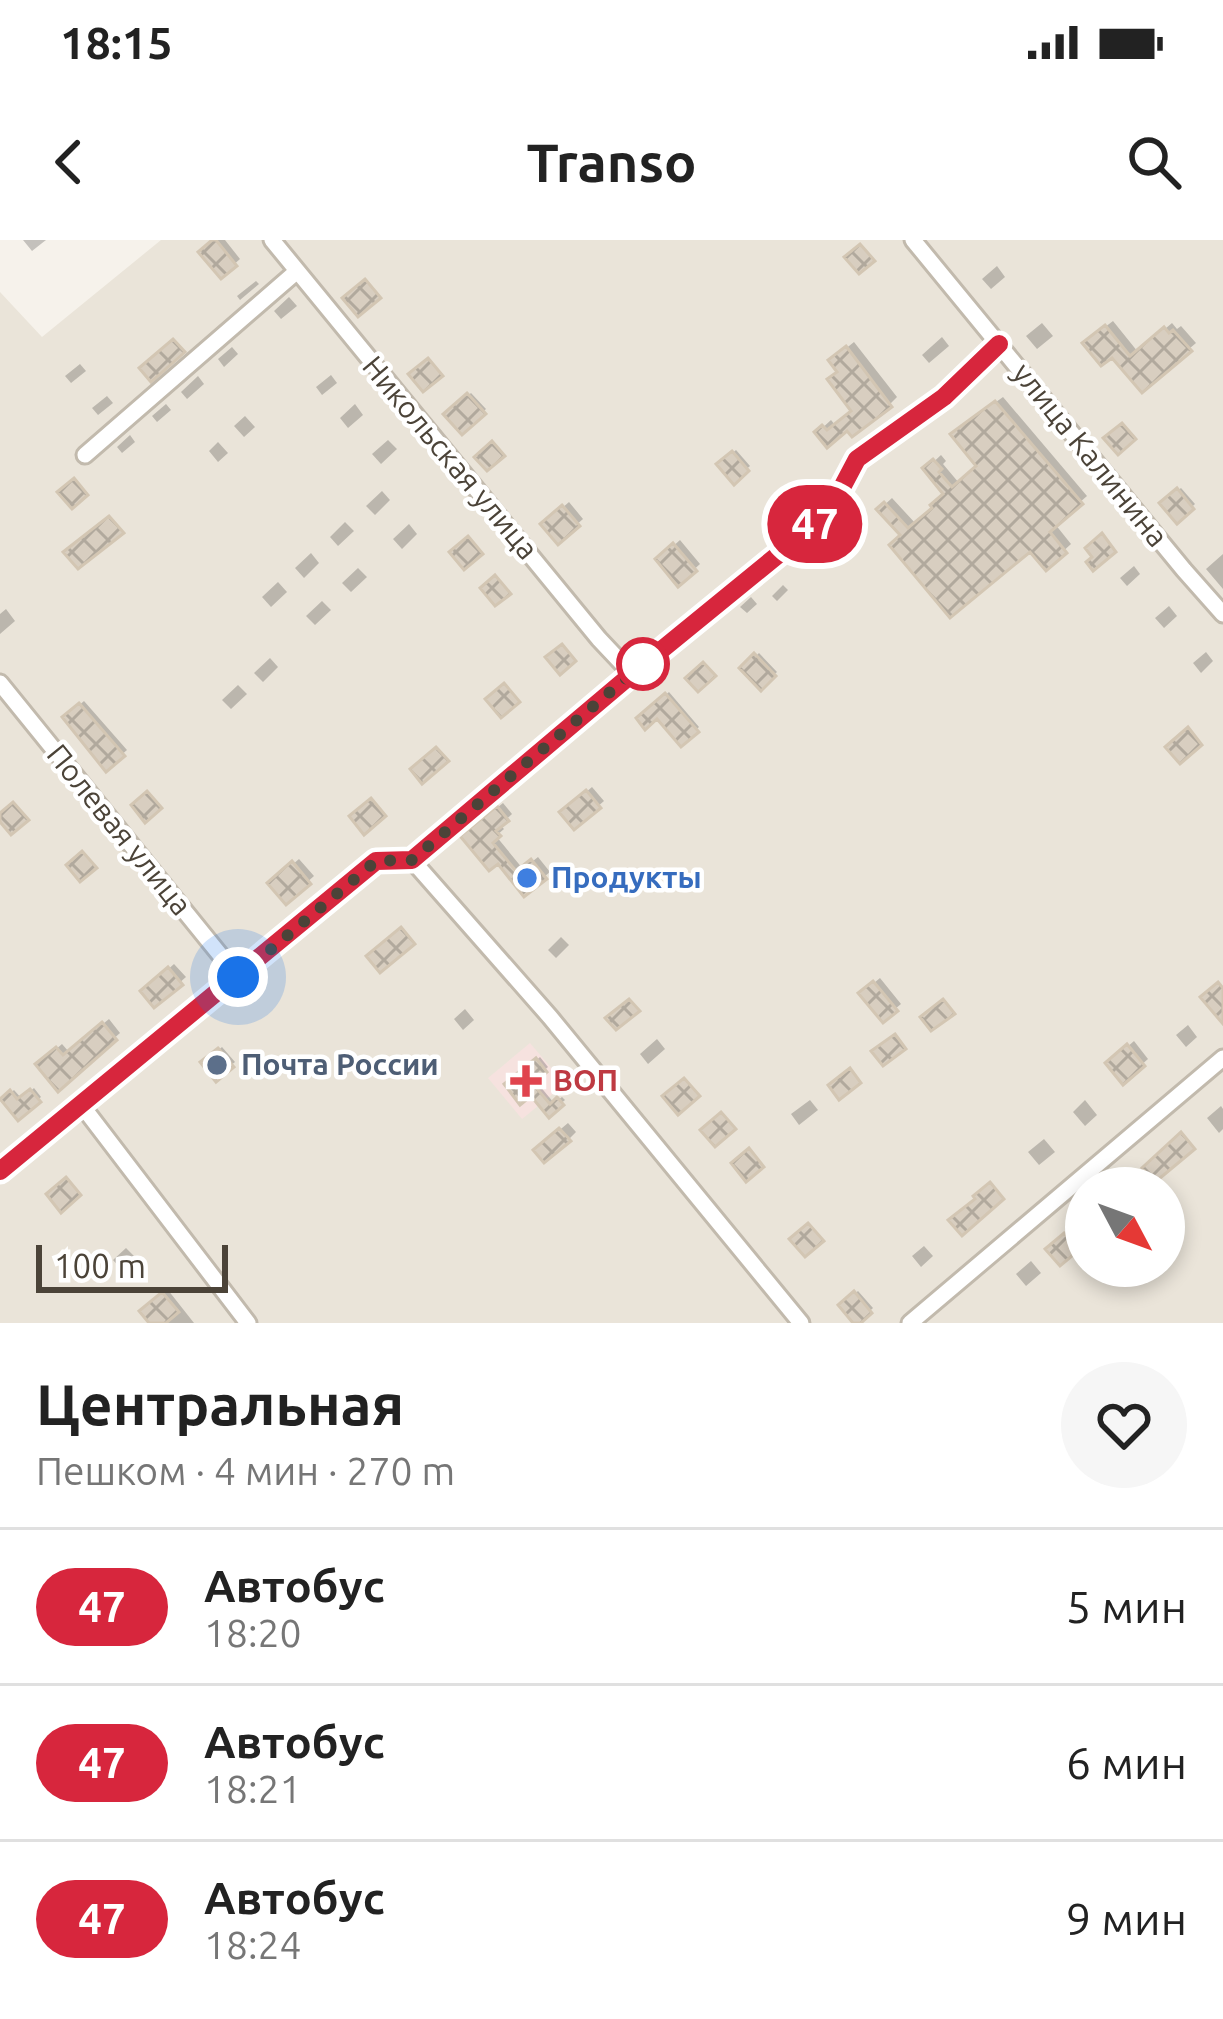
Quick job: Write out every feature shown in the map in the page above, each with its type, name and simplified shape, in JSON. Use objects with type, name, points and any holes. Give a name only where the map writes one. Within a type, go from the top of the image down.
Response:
[{"type":"street","name":"Никольская улица","points":[[272,240],[632,674]]},
{"type":"street","name":"улица Калинина","points":[[914,240],[1223,614]]},
{"type":"street","points":[[85,455],[296,272]]},
{"type":"street","points":[[0,1171],[376,861],[412,860],[828,514],[857,459],[944,397],[999,344]]},
{"type":"street","name":"Полевая улица","points":[[0,683],[238,977]]},
{"type":"street","points":[[412,860],[550,1017],[801,1323]]},
{"type":"street","points":[[910,1323],[1223,1058]]},
{"type":"street","points":[[80,1103],[248,1323]]},
{"type":"shaded area","points":[[161,240],[1223,240],[1223,1323],[0,1323],[0,292],[42,337]]},
{"type":"shaded area","name":"ВОП","points":[[530,1043],[565,1084],[522,1119],[488,1078]]},
{"type":"building","points":[[212,240],[237,266],[221,279],[198,252]]},
{"type":"building","points":[[860,244],[875,261],[859,274],[844,257]]},
{"type":"building","points":[[365,279],[381,298],[358,317],[342,298]]},
{"type":"building","points":[[1105,325],[1130,356],[1164,327],[1192,351],[1142,393],[1112,358],[1101,366],[1082,343]]},
{"type":"building","points":[[173,339],[185,352],[151,382],[139,368]]},
{"type":"building","points":[[846,346],[892,407],[852,437],[847,431],[827,448],[814,432],[822,425],[827,430],[851,411],[827,379],[837,372],[828,360]]},
{"type":"building","points":[[428,358],[443,376],[423,392],[408,374]]},
{"type":"building","points":[[467,393],[486,414],[462,435],[443,414]]},
{"type":"building","points":[[995,401],[1083,504],[1050,532],[1067,553],[1046,571],[1030,552],[950,618],[889,545],[900,535],[876,509],[884,502],[908,528],[932,508],[943,494],[922,468],[933,459],[952,487],[976,466],[950,434]]},
{"type":"building","points":[[1122,423],[1136,439],[1118,455],[1103,438]]},
{"type":"building","points":[[492,441],[505,456],[487,471],[474,457]]},
{"type":"building","points":[[732,451],[749,471],[734,485],[716,464]]},
{"type":"building","points":[[74,478],[88,495],[72,509],[57,492]]},
{"type":"building","points":[[1177,488],[1194,509],[1177,524],[1159,503]]},
{"type":"building","points":[[562,505],[580,526],[558,545],[540,524]]},
{"type":"building","points":[[109,516],[124,533],[78,569],[63,552]]},
{"type":"building","points":[[1102,533],[1116,552],[1093,571],[1086,562],[1092,557],[1085,548]]},
{"type":"building","points":[[468,536],[483,554],[464,570],[449,552]]},
{"type":"building","points":[[673,543],[697,571],[678,587],[655,559]]},
{"type":"building","points":[[495,575],[511,594],[495,606],[480,588]]},
{"type":"building","points":[[562,644],[576,661],[560,675],[545,657]]},
{"type":"building","points":[[754,653],[776,676],[761,691],[739,668]]},
{"type":"building","points":[[703,662],[716,676],[698,692],[685,678]]},
{"type":"building","points":[[504,683],[520,702],[501,718],[485,699]]},
{"type":"building","points":[[665,693],[699,732],[681,747],[657,719],[645,730],[636,718]]},
{"type":"building","points":[[79,703],[125,756],[106,772],[62,717]]},
{"type":"building","points":[[1188,727],[1202,745],[1180,764],[1165,747]]},
{"type":"building","points":[[436,747],[449,761],[422,784],[410,769]]},
{"type":"building","points":[[586,790],[601,808],[574,830],[559,812]]},
{"type":"building","points":[[147,791],[162,808],[145,823],[131,805]]},
{"type":"building","points":[[371,798],[386,816],[364,835],[349,816]]},
{"type":"building","points":[[13,802],[29,820],[11,835],[0,822],[0,813]]},
{"type":"building","points":[[497,806],[509,821],[496,831],[501,836],[493,843],[516,871],[531,859],[547,879],[524,897],[498,864],[489,871],[460,836]]},
{"type":"building","points":[[82,851],[97,868],[80,882],[66,865]]},
{"type":"building","points":[[292,861],[311,884],[286,905],[267,883]]},
{"type":"building","points":[[401,927],[415,944],[380,973],[366,956]]},
{"type":"building","points":[[168,967],[183,985],[154,1008],[140,991]]},
{"type":"building","points":[[873,981],[898,1011],[883,1023],[858,993]]},
{"type":"building","points":[[1218,982],[1223,988],[1223,1024],[1200,997]]},
{"type":"building","points":[[629,999],[640,1011],[616,1030],[605,1018]]},
{"type":"building","points":[[943,999],[955,1014],[931,1031],[920,1017]]},
{"type":"building","points":[[102,1022],[117,1040],[58,1092],[35,1064],[56,1047],[63,1055]]},
{"type":"building","points":[[895,1034],[906,1049],[883,1066],[871,1051]]},
{"type":"building","points":[[1127,1044],[1145,1066],[1123,1085],[1105,1063]]},
{"type":"building","name":"Почта России","points":[[218,1048],[234,1067],[216,1082],[200,1062]]},
{"type":"building","points":[[536,1058],[547,1072],[533,1084],[550,1104],[557,1097],[564,1105],[549,1118],[531,1096],[520,1105],[504,1084]]},
{"type":"building","points":[[850,1068],[861,1083],[839,1100],[828,1085]]},
{"type":"building","points":[[684,1078],[700,1096],[678,1115],[662,1096]]},
{"type":"building","points":[[30,1089],[41,1102],[18,1121],[0,1099],[10,1090],[17,1099]]},
{"type":"building","points":[[721,1112],[736,1129],[715,1147],[700,1130]]},
{"type":"building","points":[[559,1128],[571,1141],[544,1163],[533,1150]]},
{"type":"building","points":[[1181,1132],[1195,1149],[1173,1167],[1143,1167]]},
{"type":"building","points":[[749,1148],[764,1167],[746,1182],[731,1163]]},
{"type":"building","points":[[66,1177],[81,1195],[61,1213],[46,1194]]},
{"type":"building","points":[[990,1182],[1004,1199],[962,1236],[948,1220]]},
{"type":"building","points":[[808,1223],[824,1241],[805,1257],[789,1239]]},
{"type":"building","points":[[1065,1234],[1065,1262],[1060,1266],[1045,1249]]},
{"type":"building","points":[[854,1291],[872,1313],[861,1323],[853,1323],[838,1305]]},
{"type":"building","points":[[162,1292],[179,1312],[166,1323],[149,1323],[139,1311]]},
{"type":"bus line","name":"47","points":[[0,1171],[376,861],[412,860],[828,514],[857,459],[944,397],[999,344]]},
{"type":"place","name":"Продукты","points":[[527,878]]},
{"type":"place","name":"Почта России","points":[[217,1065]]},
{"type":"place","name":"ВОП","points":[[526,1081]]},
{"type":"route","points":[[238,977],[376,861],[412,860],[643,664]]}]
